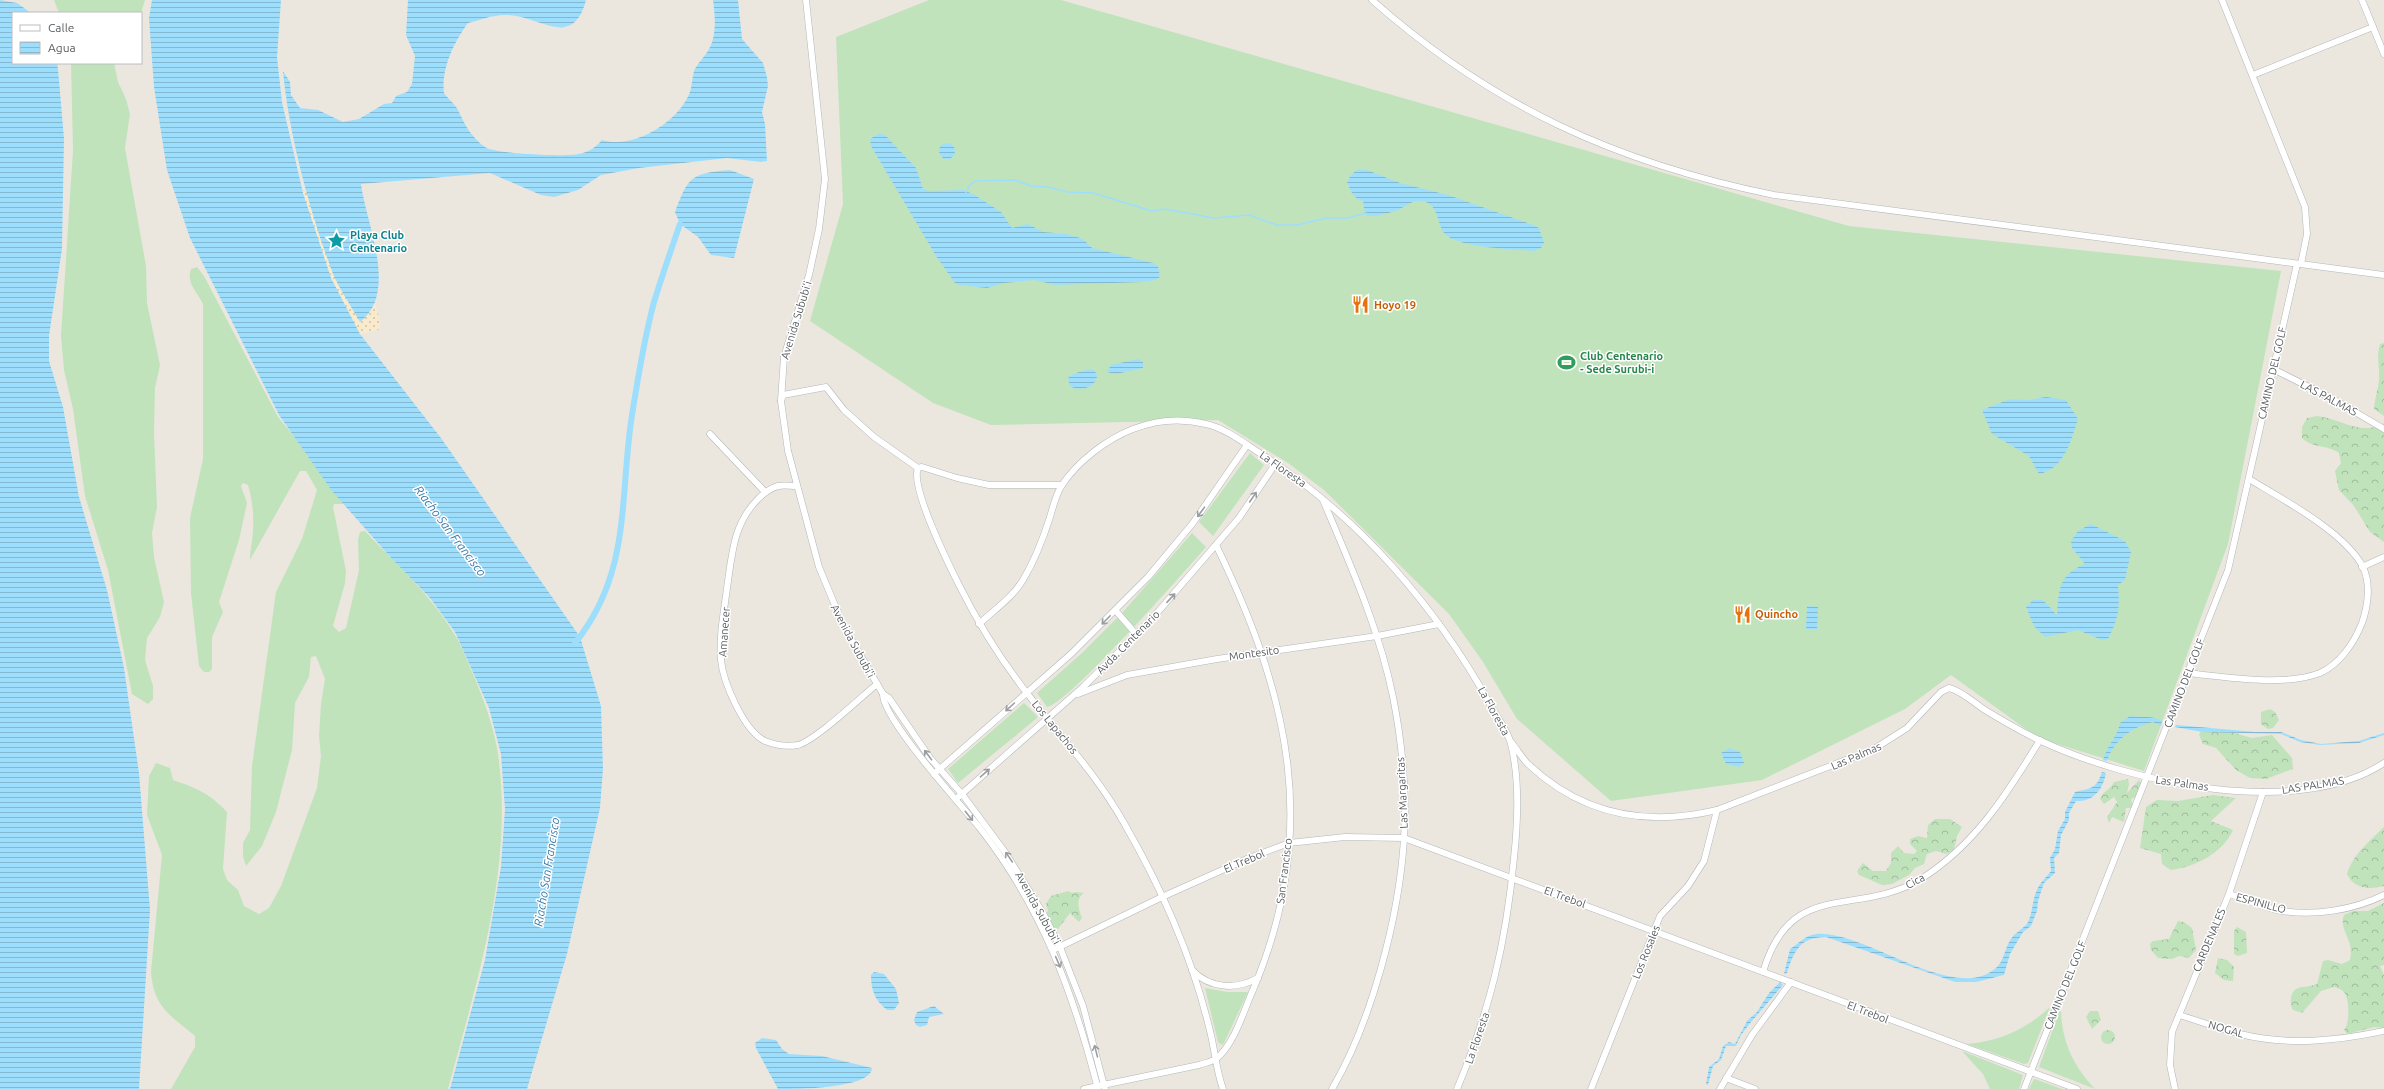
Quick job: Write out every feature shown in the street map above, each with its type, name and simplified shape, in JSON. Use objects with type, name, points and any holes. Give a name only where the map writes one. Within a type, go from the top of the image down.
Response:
[{"type":"street","name":"Avenida Sububi'i","points":[[806,0],[825,179],[819,229],[809,275],[784,357],[781,401],[784,427],[796,486],[810,537],[831,599],[844,627],[877,684],[882,694],[882,701],[900,729],[934,774],[956,799],[1006,866],[1036,916],[1053,950],[1080,1020],[1101,1088]]},
{"type":"street","points":[[1372,0],[1435,51],[1537,116],[1604,146],[1696,178],[1774,195],[2384,275]]},
{"type":"street","name":"CAMINO DEL GOLF","points":[[2024,1089],[2148,778],[2228,570],[2272,369],[2307,234],[2305,206],[2222,0]]},
{"type":"street","points":[[2362,0],[2384,54]]},
{"type":"street","points":[[2253,75],[2373,27]]},
{"type":"street","name":"LAS PALMAS","points":[[2272,369],[2333,399],[2384,429]]},
{"type":"street","points":[[781,401],[783,395],[826,387],[844,410],[874,437],[918,468],[989,484],[1062,485],[1039,548],[1021,584],[1008,599],[979,624]]},
{"type":"street","name":"La Floresta","points":[[1062,485],[1093,452],[1115,437],[1156,422],[1171,421],[1207,424],[1221,429],[1276,463],[1322,497],[1392,566],[1439,624],[1460,654],[1511,742],[1515,770],[1516,836],[1513,878],[1500,961],[1474,1051],[1457,1089]]},
{"type":"street","points":[[710,434],[765,492]]},
{"type":"street","points":[[934,774],[1072,654],[1116,611],[1148,577],[1189,528],[1247,445]]},
{"type":"street","name":"Avda. Centenario","points":[[956,799],[1073,696],[1176,593],[1239,518],[1276,463]]},
{"type":"street","name":"Los Lapachos","points":[[918,468],[918,485],[944,556],[979,624],[1026,693],[1048,718],[1110,799],[1162,897],[1191,969],[1210,1031],[1215,1059],[1223,1089]]},
{"type":"street","points":[[2188,673],[2237,678],[2289,679],[2310,675],[2329,668],[2348,650],[2357,635],[2365,615],[2368,588],[2362,567],[2350,550],[2319,523],[2249,479]]},
{"type":"street","name":"Amanecer","points":[[796,486],[778,486],[765,492],[752,505],[740,523],[733,541],[721,641],[721,662],[728,690],[750,726],[764,740],[782,746],[799,744],[814,736],[877,684]]},
{"type":"street","name":"Las Margaritas","points":[[1322,497],[1362,592],[1377,636],[1393,697],[1403,782],[1404,838],[1393,919],[1373,993],[1354,1046],[1332,1089]]},
{"type":"street","name":"San Francisco","points":[[1215,1059],[1227,1045],[1258,978],[1273,934],[1280,908],[1289,843],[1291,813],[1286,753],[1270,675],[1237,588],[1216,545]]},
{"type":"street","points":[[2362,567],[2384,557]]},
{"type":"street","points":[[1116,611],[1136,634]]},
{"type":"street","name":"Montesito","points":[[1073,696],[1127,675],[1262,652],[1377,636],[1439,624]]},
{"type":"street","name":"Las Palmas","points":[[1511,742],[1527,764],[1572,796],[1594,806],[1639,818],[1696,815],[1717,810],[1874,749],[1907,728],[1944,689],[1954,689],[1986,710],[2040,740],[2094,762],[2148,778],[2194,786],[2263,792]]},
{"type":"street","name":"Avenida Sububi'i","points":[[882,694],[889,698],[940,770],[962,794],[1016,868],[1043,913],[1060,947],[1083,1006],[1101,1088]]},
{"type":"street","name":"Cica","points":[[1763,972],[1770,950],[1779,935],[1801,914],[1835,902],[1888,894],[1919,880],[1953,856],[1994,813],[2040,740]]},
{"type":"street","name":"LAS PALMAS","points":[[2263,792],[2313,787],[2346,780],[2370,772],[2384,763]]},
{"type":"street","points":[[1515,770],[1517,765],[1527,764]]},
{"type":"street","name":"CARDENALES","points":[[2175,1089],[2170,1049],[2172,1032],[2229,894],[2263,792]]},
{"type":"street","name":"Los Rosales","points":[[1592,1089],[1660,916],[1688,886],[1704,861],[1717,810]]},
{"type":"street","points":[[1696,815],[1704,817],[1712,825]]},
{"type":"street","name":"El Trebol","points":[[1053,950],[1162,897],[1289,843],[1345,837],[1404,838],[2077,1089]]},
{"type":"street","name":"ESPINILLO","points":[[2229,894],[2281,910],[2318,912],[2357,906],[2384,895]]},
{"type":"street","points":[[1191,969],[1206,982],[1216,984],[1245,985],[1258,978]]},
{"type":"street","points":[[1720,1089],[1752,1035],[1791,982]]},
{"type":"street","name":"NOGAL","points":[[2179,1015],[2240,1034],[2275,1040],[2311,1042],[2384,1031]]},
{"type":"street","points":[[1084,1089],[1101,1088],[1199,1065],[1215,1059]]},
{"type":"street","points":[[1726,1078],[1755,1089]]},
{"type":"green space","points":[[54,0],[145,0],[141,12],[59,12]]},
{"type":"green space","name":"Club Centenario - Sede Surubi-i","points":[[929,0],[1061,0],[1849,226],[2281,271],[2228,544],[2144,771],[2038,738],[1951,675],[1905,709],[1762,780],[1611,801],[1517,719],[1483,662],[1449,614],[1324,490],[1288,463],[1218,420],[991,425],[933,403],[810,321],[843,204],[836,37]]},
{"type":"green space","points":[[71,64],[114,64],[118,82],[126,99],[130,114],[125,148],[146,266],[147,303],[160,365],[155,388],[154,432],[157,507],[152,533],[154,557],[164,602],[160,617],[147,638],[145,660],[153,686],[153,699],[148,704],[132,694],[108,570],[85,496],[73,409],[64,370],[61,336],[73,150]]},
{"type":"green space","points":[[197,267],[204,276],[278,417],[336,487],[345,504],[334,504],[333,507],[346,571],[345,583],[333,626],[339,632],[346,628],[359,570],[358,540],[360,532],[365,531],[423,592],[444,618],[462,648],[474,676],[491,724],[498,754],[502,797],[501,839],[497,882],[481,966],[448,1089],[171,1089],[195,1047],[195,1036],[164,1009],[159,1002],[152,983],[151,971],[162,855],[147,815],[149,776],[156,763],[170,768],[173,780],[202,792],[214,800],[227,812],[223,869],[227,880],[238,890],[244,906],[259,914],[269,908],[281,886],[317,788],[321,756],[319,736],[321,704],[325,679],[316,656],[311,657],[309,677],[295,703],[292,750],[276,812],[262,846],[246,866],[243,856],[243,843],[250,830],[252,766],[276,592],[302,539],[317,490],[306,471],[300,471],[250,560],[253,533],[251,496],[248,485],[243,483],[241,486],[247,503],[239,540],[219,602],[223,612],[212,637],[212,669],[209,672],[204,672],[199,666],[191,593],[190,518],[203,459],[203,304],[190,279],[191,269]]},
{"type":"green space","points":[[2384,343],[2384,416],[2374,409],[2379,380],[2379,349],[2380,344]]},
{"type":"green space","points":[[2317,416],[2325,417],[2351,426],[2368,428],[2376,427],[2384,423],[2384,542],[2370,532],[2354,506],[2339,490],[2335,471],[2341,463],[2339,453],[2329,448],[2311,444],[2302,438],[2302,427],[2307,418]]},
{"type":"green space","points":[[1250,453],[1264,465],[1213,536],[1199,522]]},
{"type":"green space","points":[[1192,533],[1206,547],[1101,662],[1059,701],[1047,707],[1037,693],[1082,653],[1123,612]]},
{"type":"green space","points":[[1024,703],[1037,716],[1037,718],[958,783],[948,769]]},
{"type":"green space","points":[[2270,709],[2275,712],[2279,720],[2273,728],[2268,729],[2261,724],[2261,712]]},
{"type":"green space","points":[[2221,729],[2252,738],[2272,735],[2292,758],[2293,769],[2266,779],[2250,778],[2236,770],[2216,748],[2203,744],[2199,735],[2201,731]]},
{"type":"green space","points":[[2128,779],[2129,784],[2127,793],[2139,780],[2142,784],[2140,795],[2131,799],[2133,808],[2126,808],[2124,822],[2112,817],[2109,823],[2107,817],[2117,802],[2114,797],[2104,804],[2100,799],[2114,782]]},
{"type":"green space","points":[[2213,795],[2236,798],[2211,821],[2233,830],[2222,846],[2207,858],[2189,866],[2171,870],[2162,864],[2161,854],[2140,848],[2146,807],[2157,800],[2178,801]]},
{"type":"green space","points":[[1935,819],[1950,819],[1962,827],[1957,836],[1954,850],[1946,854],[1936,851],[1927,854],[1924,864],[1915,868],[1909,875],[1892,884],[1882,885],[1859,875],[1857,871],[1863,863],[1873,871],[1886,871],[1891,863],[1891,853],[1898,846],[1904,853],[1914,854],[1917,851],[1910,844],[1910,839],[1918,836],[1927,838],[1928,825]]},
{"type":"green space","points":[[2384,827],[2384,886],[2373,888],[2362,887],[2354,883],[2347,874],[2353,860],[2362,848]]},
{"type":"green space","points":[[1068,891],[1072,893],[1084,893],[1079,898],[1079,908],[1082,918],[1079,922],[1070,913],[1058,929],[1053,927],[1045,915],[1048,911],[1046,904],[1051,896]]},
{"type":"green space","points":[[2384,903],[2384,965],[2380,966],[2384,975],[2384,1028],[2374,1027],[2347,1034],[2344,1030],[2348,1017],[2347,999],[2343,991],[2334,987],[2321,991],[2302,1013],[2293,1010],[2291,1001],[2293,992],[2298,988],[2317,984],[2323,961],[2328,960],[2342,964],[2350,960],[2351,953],[2349,941],[2343,926],[2344,915],[2353,911],[2368,911]]},
{"type":"green space","points":[[2178,921],[2184,922],[2192,928],[2196,950],[2189,958],[2179,956],[2172,959],[2158,958],[2151,950],[2150,944],[2153,941],[2169,939]]},
{"type":"green space","points":[[2237,927],[2246,932],[2247,953],[2238,956],[2234,954],[2234,931]]},
{"type":"green space","points":[[2218,958],[2227,960],[2234,967],[2233,981],[2224,980],[2215,973]]},
{"type":"green space","points":[[1205,988],[1227,992],[1248,992],[1222,1045],[1218,1042]]},
{"type":"green space","points":[[2050,1007],[2028,1063],[2024,1064],[1967,1044],[1990,1040],[2012,1033],[2032,1022]]},
{"type":"green space","points":[[2061,1007],[2063,1030],[2070,1052],[2080,1071],[2095,1089],[2039,1067]]},
{"type":"green space","points":[[2090,1011],[2098,1011],[2101,1020],[2092,1029],[2086,1017]]},
{"type":"green space","points":[[2105,1030],[2111,1030],[2115,1034],[2115,1040],[2111,1044],[2105,1044],[2101,1040],[2101,1034]]},
{"type":"green space","points":[[1962,1051],[2023,1075],[2019,1089],[1990,1089],[1983,1074]]},
{"type":"green space","points":[[2035,1079],[2062,1089],[2029,1089]]},
{"type":"sand","name":"Playa Club Centenario","points":[[329,182],[344,201],[381,324],[378,330],[360,334],[331,278],[303,193]]},
{"type":"water","points":[[0,0],[17,3],[30,12],[12,12],[12,64],[57,64],[58,69],[64,139],[62,249],[49,336],[49,361],[63,407],[79,497],[107,590],[124,668],[139,773],[150,910],[139,1089],[0,1089]]},
{"type":"water","name":"Riacho San Francisco","points":[[152,0],[281,0],[277,57],[282,102],[303,193],[331,278],[360,334],[441,438],[580,637],[601,706],[603,769],[600,808],[567,954],[527,1089],[450,1089],[485,960],[501,867],[505,809],[501,754],[489,708],[455,632],[430,598],[392,559],[332,491],[279,415],[190,238],[167,170],[154,87],[149,18]]},
{"type":"water","points":[[408,0],[586,0],[580,15],[573,24],[564,27],[554,27],[507,15],[493,16],[468,23],[453,47],[447,65],[444,84],[444,93],[457,108],[472,135],[485,147],[515,153],[572,155],[589,151],[602,140],[614,142],[627,141],[641,137],[654,131],[676,114],[690,92],[694,71],[697,65],[712,44],[715,25],[713,0],[738,0],[742,39],[763,63],[767,77],[768,86],[762,112],[765,124],[767,161],[761,162],[727,158],[639,168],[601,175],[578,190],[554,197],[541,195],[490,173],[361,184],[377,257],[379,276],[377,293],[371,309],[360,322],[333,274],[316,225],[295,147],[283,71],[290,82],[291,95],[300,108],[318,110],[343,122],[359,119],[384,104],[392,103],[396,96],[407,92],[412,84],[415,56],[406,35]]},
{"type":"water","points":[[880,133],[886,136],[916,168],[923,189],[929,191],[963,190],[973,194],[1001,212],[1012,228],[1028,224],[1043,232],[1067,234],[1083,239],[1092,248],[1153,263],[1158,266],[1160,277],[1155,280],[1142,282],[1055,285],[1035,280],[1004,283],[987,288],[959,285],[955,283],[936,256],[871,146],[870,139]]},
{"type":"water","points":[[947,143],[954,148],[955,151],[950,158],[947,159],[940,154],[939,151],[944,144]]},
{"type":"water","points":[[1358,169],[1367,170],[1400,183],[1448,195],[1533,225],[1539,228],[1544,243],[1541,248],[1533,251],[1463,243],[1446,235],[1435,211],[1428,203],[1423,201],[1412,202],[1399,210],[1388,213],[1368,216],[1365,214],[1363,201],[1355,196],[1347,182],[1351,175]]},
{"type":"water","points":[[730,170],[754,179],[734,258],[711,255],[698,237],[680,224],[675,212],[679,200],[688,184],[693,179],[699,175],[707,173]]},
{"type":"water","points":[[1138,359],[1143,362],[1143,368],[1116,374],[1107,372],[1111,365]]},
{"type":"water","points":[[1089,369],[1094,370],[1097,375],[1091,386],[1078,389],[1070,386],[1068,378],[1073,374]]},
{"type":"water","points":[[2046,397],[2066,400],[2078,419],[2065,453],[2055,466],[2048,471],[2039,474],[2029,456],[1992,434],[1982,410],[2010,399],[2028,400]]},
{"type":"water","points":[[2091,524],[2125,541],[2131,552],[2125,580],[2118,585],[2119,607],[2117,619],[2108,639],[2102,640],[2078,630],[2045,637],[2034,626],[2026,607],[2033,600],[2043,600],[2057,615],[2060,590],[2065,578],[2076,568],[2085,564],[2072,548],[2071,541],[2078,531]]},
{"type":"water","points":[[1807,606],[1818,607],[1817,629],[1806,629]]},
{"type":"water","points":[[2130,716],[2158,719],[2162,721],[2161,726],[2153,722],[2131,731],[2114,747],[2107,761],[2103,760],[2117,733],[2120,723]]},
{"type":"water","points":[[2176,725],[2256,732],[2281,732],[2301,740],[2321,744],[2359,741],[2384,733],[2384,735],[2359,743],[2320,745],[2300,742],[2281,734],[2202,732],[2175,727]]},
{"type":"water","points":[[1730,748],[1740,752],[1744,763],[1739,767],[1726,764],[1721,753]]},
{"type":"water","points":[[2102,772],[2106,773],[2105,779],[2097,793],[2088,799],[2076,801],[2069,813],[2069,820],[2061,835],[2059,853],[2054,858],[2055,873],[2044,883],[2038,901],[2037,911],[2031,926],[2023,932],[2010,954],[2004,975],[1976,982],[1955,982],[1826,937],[1810,940],[1799,947],[1792,958],[1787,973],[1784,974],[1790,949],[1805,938],[1816,934],[1836,936],[1859,943],[1933,972],[1957,978],[1978,977],[1996,968],[2001,962],[2011,939],[2028,922],[2038,887],[2051,871],[2050,858],[2055,849],[2058,831],[2065,819],[2065,812],[2075,792],[2089,789],[2095,785]]},
{"type":"water","points":[[874,972],[884,974],[896,989],[899,1003],[894,1010],[887,1010],[883,1007],[874,995],[871,975]]},
{"type":"water","points":[[1780,982],[1783,985],[1751,1022],[1741,1035],[1736,1046],[1726,1046],[1721,1060],[1713,1066],[1708,1085],[1706,1084],[1709,1067],[1719,1059],[1723,1046],[1729,1042],[1735,1044],[1747,1021],[1757,1012],[1769,993]]},
{"type":"water","points":[[934,1006],[944,1014],[929,1017],[927,1025],[920,1027],[916,1025],[914,1020],[917,1012]]},
{"type":"water","points":[[762,1038],[776,1040],[782,1049],[789,1054],[822,1056],[872,1068],[868,1075],[847,1084],[815,1088],[778,1089],[756,1048],[755,1043]]},
{"type":"waterway","points":[[966,193],[969,186],[975,181],[1015,180],[1031,186],[1048,187],[1067,192],[1093,193],[1152,211],[1165,209],[1214,218],[1249,215],[1277,225],[1297,225],[1327,218],[1348,218],[1366,213]]},
{"type":"waterway","points":[[575,643],[593,616],[606,589],[615,562],[620,534],[632,415],[644,344],[654,302],[680,224]]},
{"type":"place","name":"Playa Club Centenario","points":[[337,241]]},
{"type":"place","name":"Hoyo 19","points":[[1361,305]]},
{"type":"place","name":"Club Centenario - Sede Surubi-i","points":[[1567,362]]},
{"type":"place","name":"Quincho","points":[[1742,614]]}]
